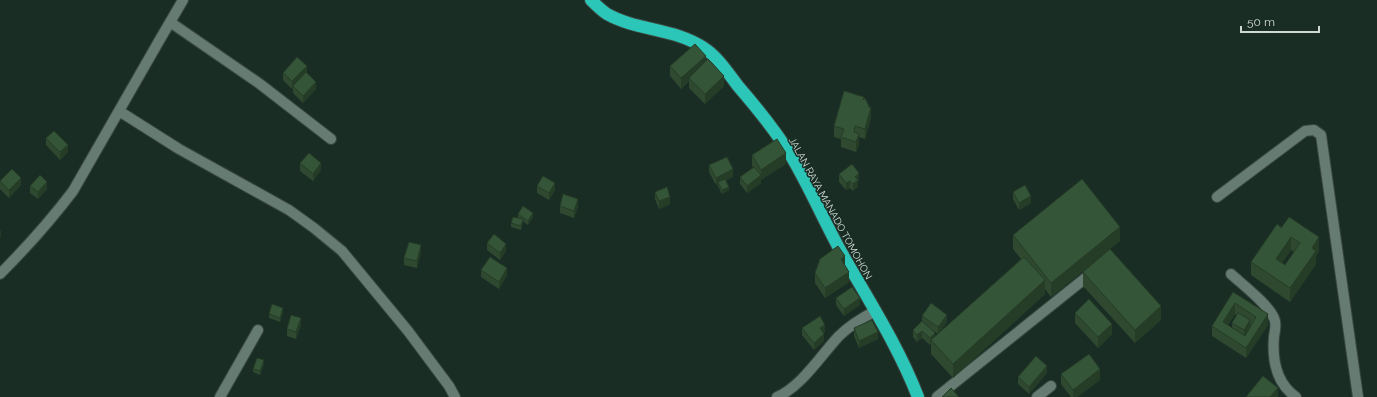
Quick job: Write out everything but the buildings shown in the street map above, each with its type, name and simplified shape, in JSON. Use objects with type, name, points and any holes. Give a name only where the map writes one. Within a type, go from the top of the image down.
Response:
[{"type":"highway","name":"JALAN RAYA MANADO TOMOHON","points":[[591,0],[607,14],[646,28],[684,38],[704,48],[714,56],[758,109],[790,155],[840,249],[887,331],[918,397]]},
{"type":"street","points":[[0,274],[21,253],[73,191],[184,0]]},
{"type":"street","points":[[170,22],[260,84],[331,139]]},
{"type":"street","points":[[119,111],[179,149],[289,210],[342,251],[408,331],[449,386],[455,397]]},
{"type":"street","points":[[1217,197],[1305,131],[1314,130],[1321,135],[1358,397]]},
{"type":"street","points":[[937,397],[1101,265]]},
{"type":"street","points":[[1231,274],[1271,311],[1275,320],[1273,351],[1275,364],[1279,378],[1292,396]]},
{"type":"street","points":[[777,397],[791,389],[852,323],[875,311]]},
{"type":"street","points":[[220,397],[258,330]]},
{"type":"street","points":[[1037,397],[1051,386]]}]
